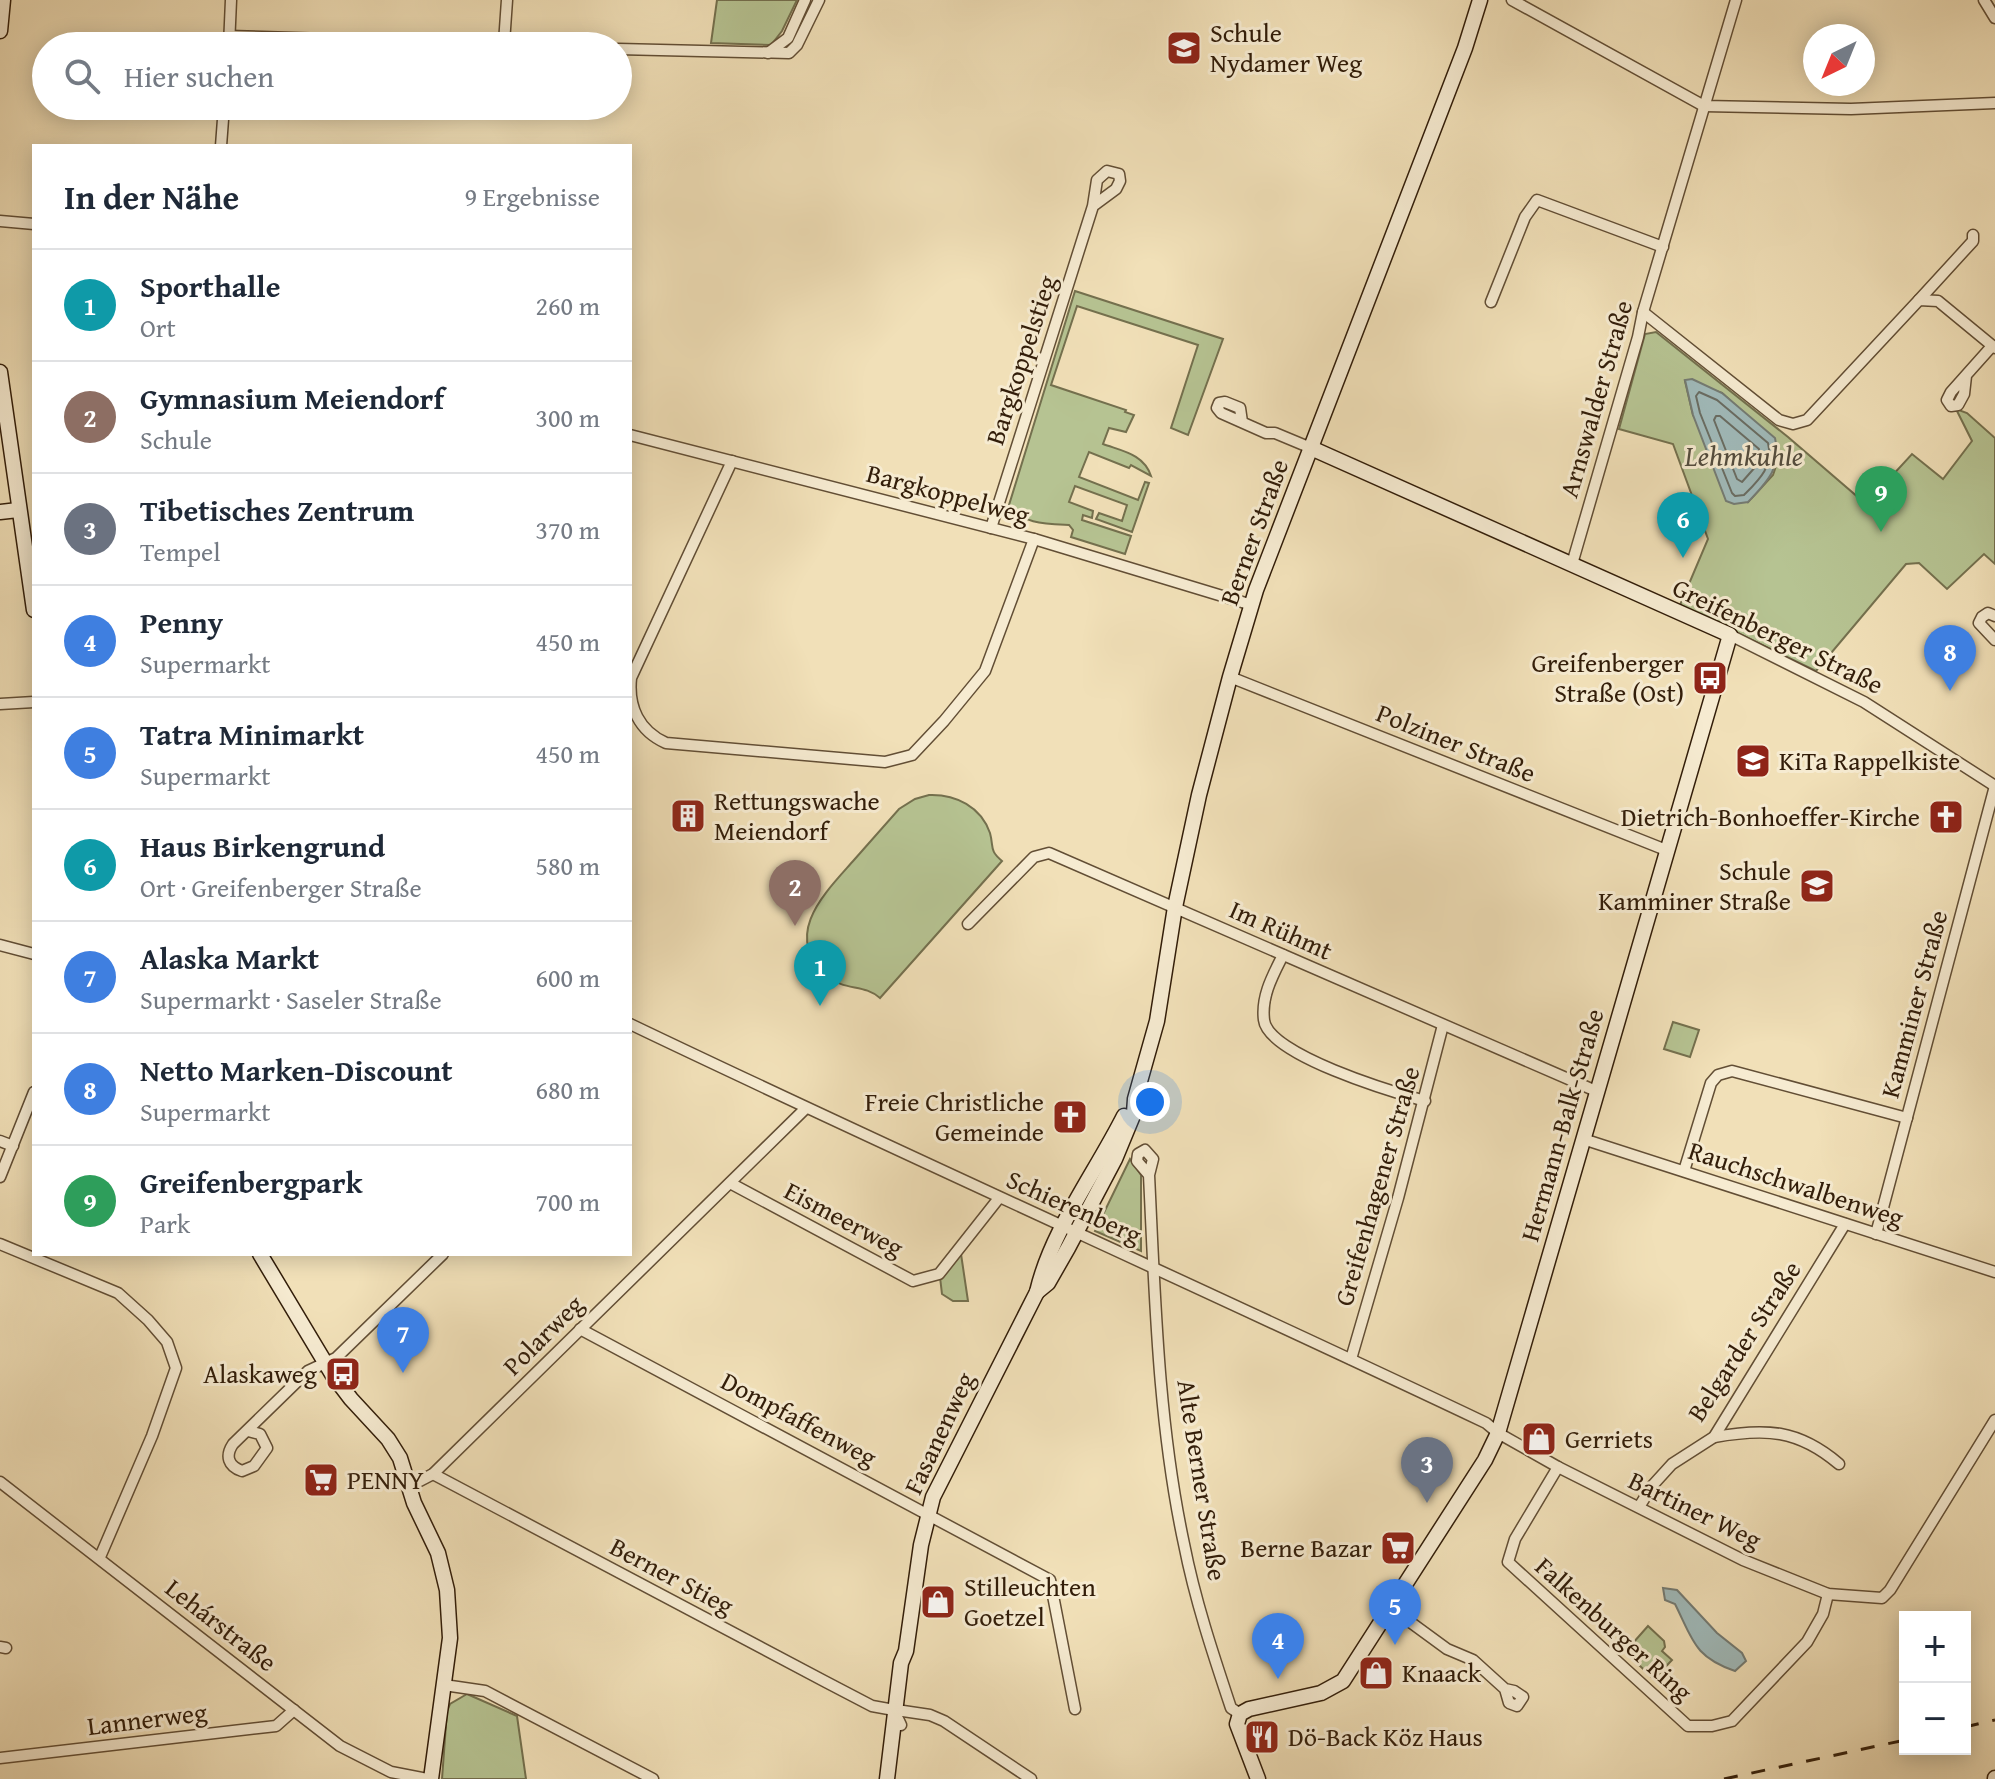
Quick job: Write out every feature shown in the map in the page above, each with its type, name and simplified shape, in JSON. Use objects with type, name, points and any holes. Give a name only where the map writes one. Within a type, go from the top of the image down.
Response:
[{"type":"street","points":[[0,31],[3,0]]},
{"type":"street","points":[[230,32],[231,0]]},
{"type":"street","points":[[505,32],[507,0]]},
{"type":"street","points":[[768,53],[788,38],[805,0]]},
{"type":"street","points":[[632,49],[790,52],[797,45],[819,0]]},
{"type":"street","name":"Berner Straße","points":[[1115,1145],[1135,1099],[1157,1021],[1175,907],[1199,795],[1252,605],[1465,48],[1480,0]]},
{"type":"street","points":[[1512,0],[1704,106],[1851,109],[1995,103]]},
{"type":"street","name":"Arnswalder Straße","points":[[1572,564],[1736,0]]},
{"type":"street","points":[[1984,0],[1995,18]]},
{"type":"street","points":[[221,144],[223,120]]},
{"type":"street","points":[[1491,302],[1525,217],[1537,200],[1663,247]]},
{"type":"street","name":"Bargkoppelstieg","points":[[991,528],[1093,206]]},
{"type":"street","points":[[0,221],[32,224]]},
{"type":"street","points":[[1643,312],[1779,420],[1793,424],[1807,420],[1973,241],[1973,235]]},
{"type":"street","points":[[1919,300],[1938,301],[1993,347],[1966,376]]},
{"type":"street","points":[[0,372],[26,509],[32,585]]},
{"type":"street","points":[[1242,422],[1311,448]]},
{"type":"street","name":"Bargkoppelweg","points":[[632,436],[1034,539],[1252,605]]},
{"type":"street","name":"Greifenberger Straße","points":[[1311,448],[1730,635],[1864,702],[1995,786]]},
{"type":"street","points":[[632,676],[732,461]]},
{"type":"street","points":[[0,512],[26,509]]},
{"type":"street","points":[[632,702],[639,722],[654,737],[670,744],[885,762],[912,755],[985,671],[1034,539]]},
{"type":"street","points":[[1995,616],[1988,613],[1979,623],[1995,640]]},
{"type":"street","name":"Hermann-Balk-Straße","points":[[1240,1714],[1249,1709],[1334,1688],[1349,1673],[1485,1460],[1498,1433],[1730,635]]},
{"type":"street","name":"Polziner Straße","points":[[1230,677],[1666,850]]},
{"type":"street","points":[[0,704],[32,702]]},
{"type":"street","name":"Kamminer Straße","points":[[1876,1234],[1995,786]]},
{"type":"street","name":"Im Rühmt","points":[[968,924],[1034,857],[1049,853],[1596,1091]]},
{"type":"street","points":[[0,945],[32,953]]},
{"type":"street","points":[[1283,955],[1264,1001],[1264,1022],[1282,1045],[1373,1087],[1425,1101]]},
{"type":"street","name":"Schierenberg","points":[[632,1025],[1351,1359],[1486,1423],[1498,1433]]},
{"type":"street","name":"Greifenhagener Straße","points":[[1351,1359],[1425,1101],[1443,1025]]},
{"type":"street","points":[[1684,1171],[1711,1083],[1718,1075],[1732,1071],[1907,1118]]},
{"type":"street","points":[[0,1177],[32,1097]]},
{"type":"street","name":"Polarweg","points":[[410,1486],[433,1474],[806,1108]]},
{"type":"street","name":"Rauchschwalbenweg","points":[[1583,1139],[1995,1272]]},
{"type":"street","points":[[0,1141],[13,1146]]},
{"type":"street","name":"Fasanenweg","points":[[900,1716],[901,1663],[906,1651],[921,1545],[938,1484],[1037,1292],[1056,1271],[1070,1230],[1115,1145]]},
{"type":"street","name":"Alte Berner Straße","points":[[1149,1175],[1155,1315],[1164,1419],[1184,1545],[1209,1641],[1231,1708],[1240,1714],[1237,1724],[1258,1779]]},
{"type":"street","name":"Eismeerweg","points":[[730,1183],[913,1281],[939,1274],[999,1198]]},
{"type":"street","name":"Belgarder Straße","points":[[1639,1507],[1652,1486],[1672,1464],[1714,1437],[1845,1224]]},
{"type":"street","points":[[0,1244],[118,1293],[167,1342],[176,1368],[152,1436],[100,1557]]},
{"type":"street","points":[[261,1256],[326,1363],[403,1463],[414,1503],[438,1553],[447,1590],[450,1638],[429,1779]]},
{"type":"street","points":[[248,1431],[308,1371],[336,1358],[441,1256]]},
{"type":"street","name":"Dompfaffenweg","points":[[580,1329],[1050,1580],[1075,1709]]},
{"type":"street","name":"Bartiner Weg","points":[[1498,1433],[1558,1467],[1743,1560],[1828,1594],[1882,1598],[1890,1590],[1995,1420]]},
{"type":"street","points":[[1714,1437],[1760,1431],[1789,1435],[1819,1447],[1839,1464]]},
{"type":"street","name":"Falkenburger Ring","points":[[1558,1467],[1515,1539],[1508,1562],[1688,1726],[1712,1726],[1732,1721],[1807,1642],[1823,1614],[1828,1594]]},
{"type":"street","name":"Berner Stieg","points":[[433,1474],[872,1706],[900,1716],[930,1715],[944,1721],[1031,1779]]},
{"type":"street","points":[[0,1497],[2,1484]]},
{"type":"street","name":"Lehárstraße","points":[[2,1484],[340,1746],[391,1772],[429,1779]]},
{"type":"street","points":[[1391,1608],[1447,1649],[1473,1660],[1505,1689]]},
{"type":"street","points":[[444,1685],[485,1691],[653,1779]]},
{"type":"street","name":"Lannerweg","points":[[0,1758],[276,1726],[294,1710]]},
{"type":"street","points":[[887,1779],[900,1716]]},
{"type":"street","points":[[896,1779],[900,1716]]},
{"type":"green space","points":[[717,0],[797,0],[782,31],[771,45],[711,43]]},
{"type":"green space","points":[[1075,291],[1223,339],[1188,435],[1171,428],[1198,345],[1077,306],[1051,385],[1134,415],[1126,432],[1109,428],[1103,444],[1138,458],[1151,476],[1131,465],[1129,468],[1089,452],[1079,477],[1138,500],[1145,482],[1149,483],[1132,532],[1096,519],[1099,513],[1122,521],[1127,505],[1075,486],[1069,502],[1093,511],[1092,518],[1083,515],[1082,520],[1131,536],[1125,554],[1071,537],[1073,530],[1069,525],[1027,519],[1009,505]]},
{"type":"green space","points":[[1656,332],[1788,437],[1866,504],[1912,454],[1943,479],[1972,441],[1956,409],[1967,413],[1995,438],[1995,564],[1984,554],[1947,589],[1919,563],[1906,564],[1816,671],[1680,605],[1708,539],[1673,444],[1619,429],[1645,334]],"holes":[[[1685,381],[1722,393],[1743,412],[1776,466],[1773,475],[1748,502],[1693,415]]]},
{"type":"green space","points":[[929,795],[949,797],[974,809],[986,824],[994,851],[1002,861],[880,998],[867,990],[840,984],[826,975],[813,960],[807,944],[813,914],[831,886],[899,809]]},
{"type":"green space","points":[[1673,1022],[1699,1030],[1690,1057],[1664,1049]]},
{"type":"green space","points":[[1130,1159],[1141,1175],[1141,1251],[1095,1231]]},
{"type":"green space","points":[[961,1254],[968,1301],[953,1301],[942,1294],[940,1277]]},
{"type":"green space","points":[[1648,1626],[1664,1641],[1662,1651],[1672,1660],[1654,1679],[1625,1652]]},
{"type":"green space","points":[[467,1694],[517,1716],[526,1779],[442,1779],[447,1711],[450,1704]]},
{"type":"water","name":"Lehmkuhle","points":[[1692,379],[1722,393],[1775,438],[1775,466],[1767,481],[1748,502],[1734,504],[1726,501],[1693,415],[1685,380]]},
{"type":"water","points":[[1663,1588],[1677,1590],[1717,1633],[1742,1653],[1746,1661],[1735,1671],[1721,1666],[1703,1653],[1696,1646],[1675,1604],[1665,1600]]},
{"type":"waterway","points":[[1990,0],[1995,8]]},
{"type":"railway","points":[[1971,1726],[1995,1720]]},
{"type":"railway","points":[[1724,1779],[1899,1741]]},
{"type":"place","name":"Schule Nydamer Weg","points":[[1184,48]]},
{"type":"place","name":"Greifenbergpark","points":[[1881,532]]},
{"type":"place","name":"Haus Birkengrund","points":[[1683,558]]},
{"type":"place","name":"Greifenberger Straße (Ost)","points":[[1710,678]]},
{"type":"place","name":"Netto Marken-Discount","points":[[1950,691]]},
{"type":"place","name":"KiTa Rappelkiste","points":[[1753,761]]},
{"type":"place","name":"Rettungswache Meiendorf","points":[[688,816]]},
{"type":"place","name":"Dietrich-Bonhoeffer-Kirche","points":[[1946,817]]},
{"type":"place","name":"Schule Kamminer Straße","points":[[1817,886]]},
{"type":"place","name":"Gymnasium Meiendorf","points":[[795,926]]},
{"type":"place","name":"Sporthalle","points":[[820,1006]]},
{"type":"place","name":"Freie Christliche Gemeinde","points":[[1070,1117]]},
{"type":"place","name":"Alaska Markt","points":[[403,1373]]},
{"type":"place","name":"Alaskaweg","points":[[343,1374]]},
{"type":"place","name":"Gerriets","points":[[1539,1439]]},
{"type":"place","name":"PENNY","points":[[321,1480]]},
{"type":"place","name":"Tibetisches Zentrum","points":[[1427,1503]]},
{"type":"place","name":"Berne Bazar","points":[[1398,1548]]},
{"type":"place","name":"Stilleuchten Goetzel","points":[[938,1602]]},
{"type":"place","name":"Tatra Minimarkt","points":[[1395,1645]]},
{"type":"place","name":"Knaack","points":[[1376,1673]]},
{"type":"place","name":"Penny","points":[[1278,1679]]},
{"type":"place","name":"Dö-Back Köz Haus","points":[[1262,1737]]}]
